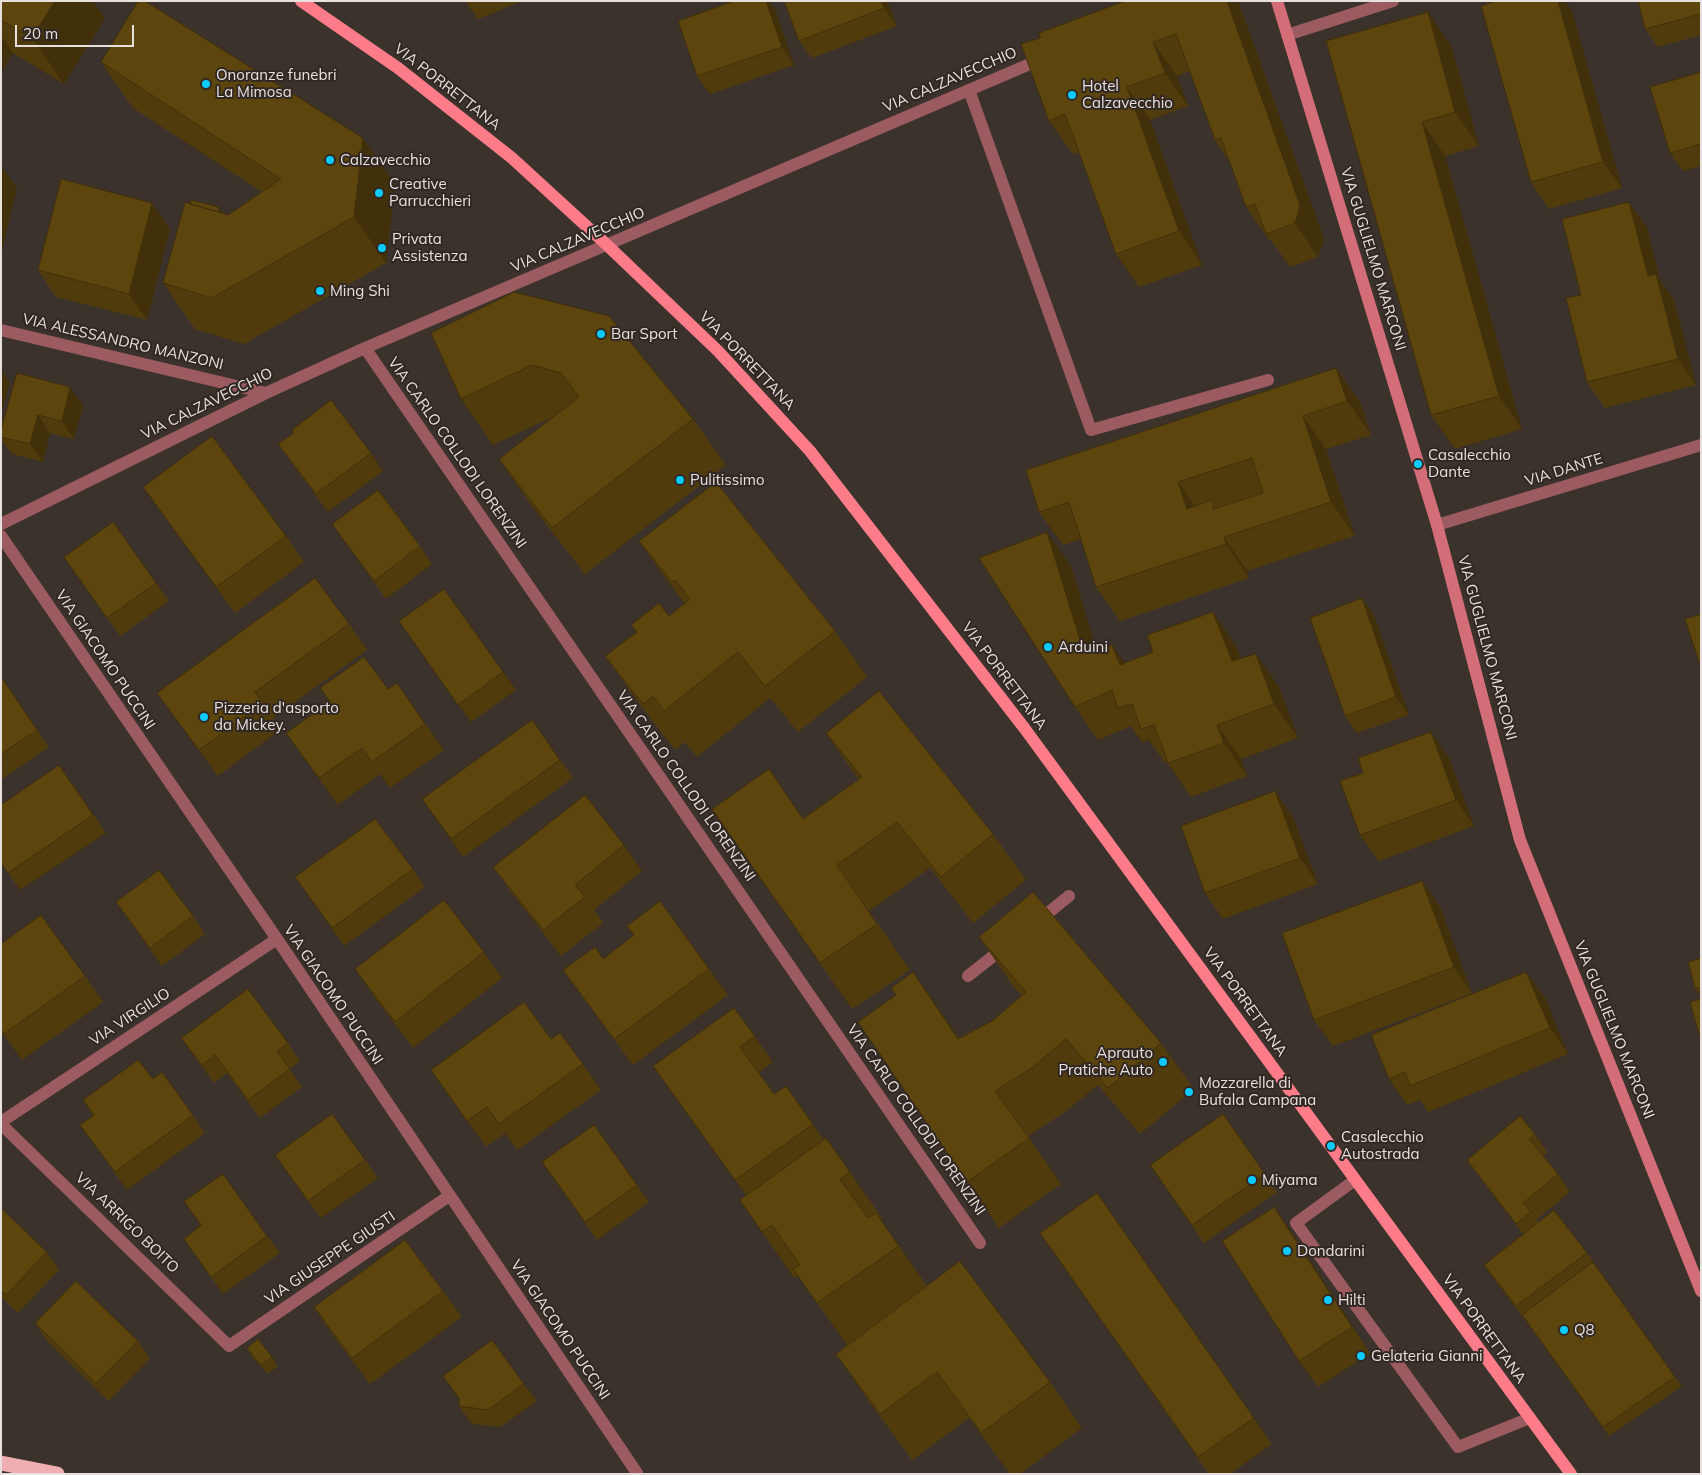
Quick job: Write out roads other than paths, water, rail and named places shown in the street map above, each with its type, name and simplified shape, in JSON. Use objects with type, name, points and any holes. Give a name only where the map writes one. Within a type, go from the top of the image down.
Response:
[{"type":"highway","points":[[1,1463],[56,1474]]},
{"type":"main road","name":"VIA PORRETTANA","points":[[301,1],[398,68],[512,158],[718,351],[810,451],[1025,729],[1570,1474]]},
{"type":"main road","name":"VIA GUGLIELMO MARCONI","points":[[1277,1],[1438,525],[1520,840],[1698,1277],[1701,1291]]},
{"type":"street","points":[[1287,36],[1393,1]]},
{"type":"street","name":"VIA CALZAVECCHIO","points":[[1,524],[266,393],[365,348],[1058,51]]},
{"type":"street","points":[[969,90],[1090,430],[1268,380]]},
{"type":"street","name":"VIA ALESSANDRO MANZONI","points":[[1,330],[266,393]]},
{"type":"street","name":"VIA CARLO COLLODI LORENZINI","points":[[365,348],[980,1243]]},
{"type":"street","name":"VIA DANTE","points":[[1438,525],[1701,445]]},
{"type":"street","name":"VIA GIACOMO PUCCINI","points":[[1,536],[637,1473]]},
{"type":"street","points":[[1030,927],[1069,896]]},
{"type":"street","name":"VIA VIRGILIO","points":[[1,1123],[276,939]]},
{"type":"street","points":[[968,976],[1015,939]]},
{"type":"street","name":"VIA ARRIGO BOITO","points":[[1,1123],[229,1346]]},
{"type":"street","points":[[1355,1180],[1296,1222],[1458,1447],[1530,1418]]},
{"type":"street","name":"VIA GIUSEPPE GIUSTI","points":[[229,1346],[450,1196]]},
{"type":"place","name":"Onoranze funebri La Mimosa","points":[[206,84]]},
{"type":"place","name":"Hotel Calzavecchio","points":[[1072,95]]},
{"type":"place","name":"Calzavecchio","points":[[330,160]]},
{"type":"place","name":"Creative Parrucchieri","points":[[379,193]]},
{"type":"place","name":"Privata Assistenza","points":[[382,248]]},
{"type":"place","name":"Ming Shi","points":[[320,291]]},
{"type":"place","name":"Bar Sport","points":[[601,334]]},
{"type":"place","name":"Casalecchio Dante","points":[[1418,464]]},
{"type":"place","name":"Pulitissimo","points":[[680,480]]},
{"type":"place","name":"Arduini","points":[[1048,647]]},
{"type":"place","name":"Pizzeria d'asporto da Mickey.","points":[[204,717]]},
{"type":"place","name":"Aprauto Pratiche Auto","points":[[1163,1062]]},
{"type":"place","name":"Mozzarella di Bufala Campana","points":[[1189,1092]]},
{"type":"place","name":"Casalecchio Autostrada","points":[[1331,1146]]},
{"type":"place","name":"Miyama","points":[[1252,1180]]},
{"type":"place","name":"Dondarini","points":[[1287,1251]]},
{"type":"place","name":"Hilti","points":[[1328,1300]]},
{"type":"place","name":"Q8","points":[[1564,1330]]},
{"type":"place","name":"Gelateria Gianni","points":[[1361,1356]]}]
